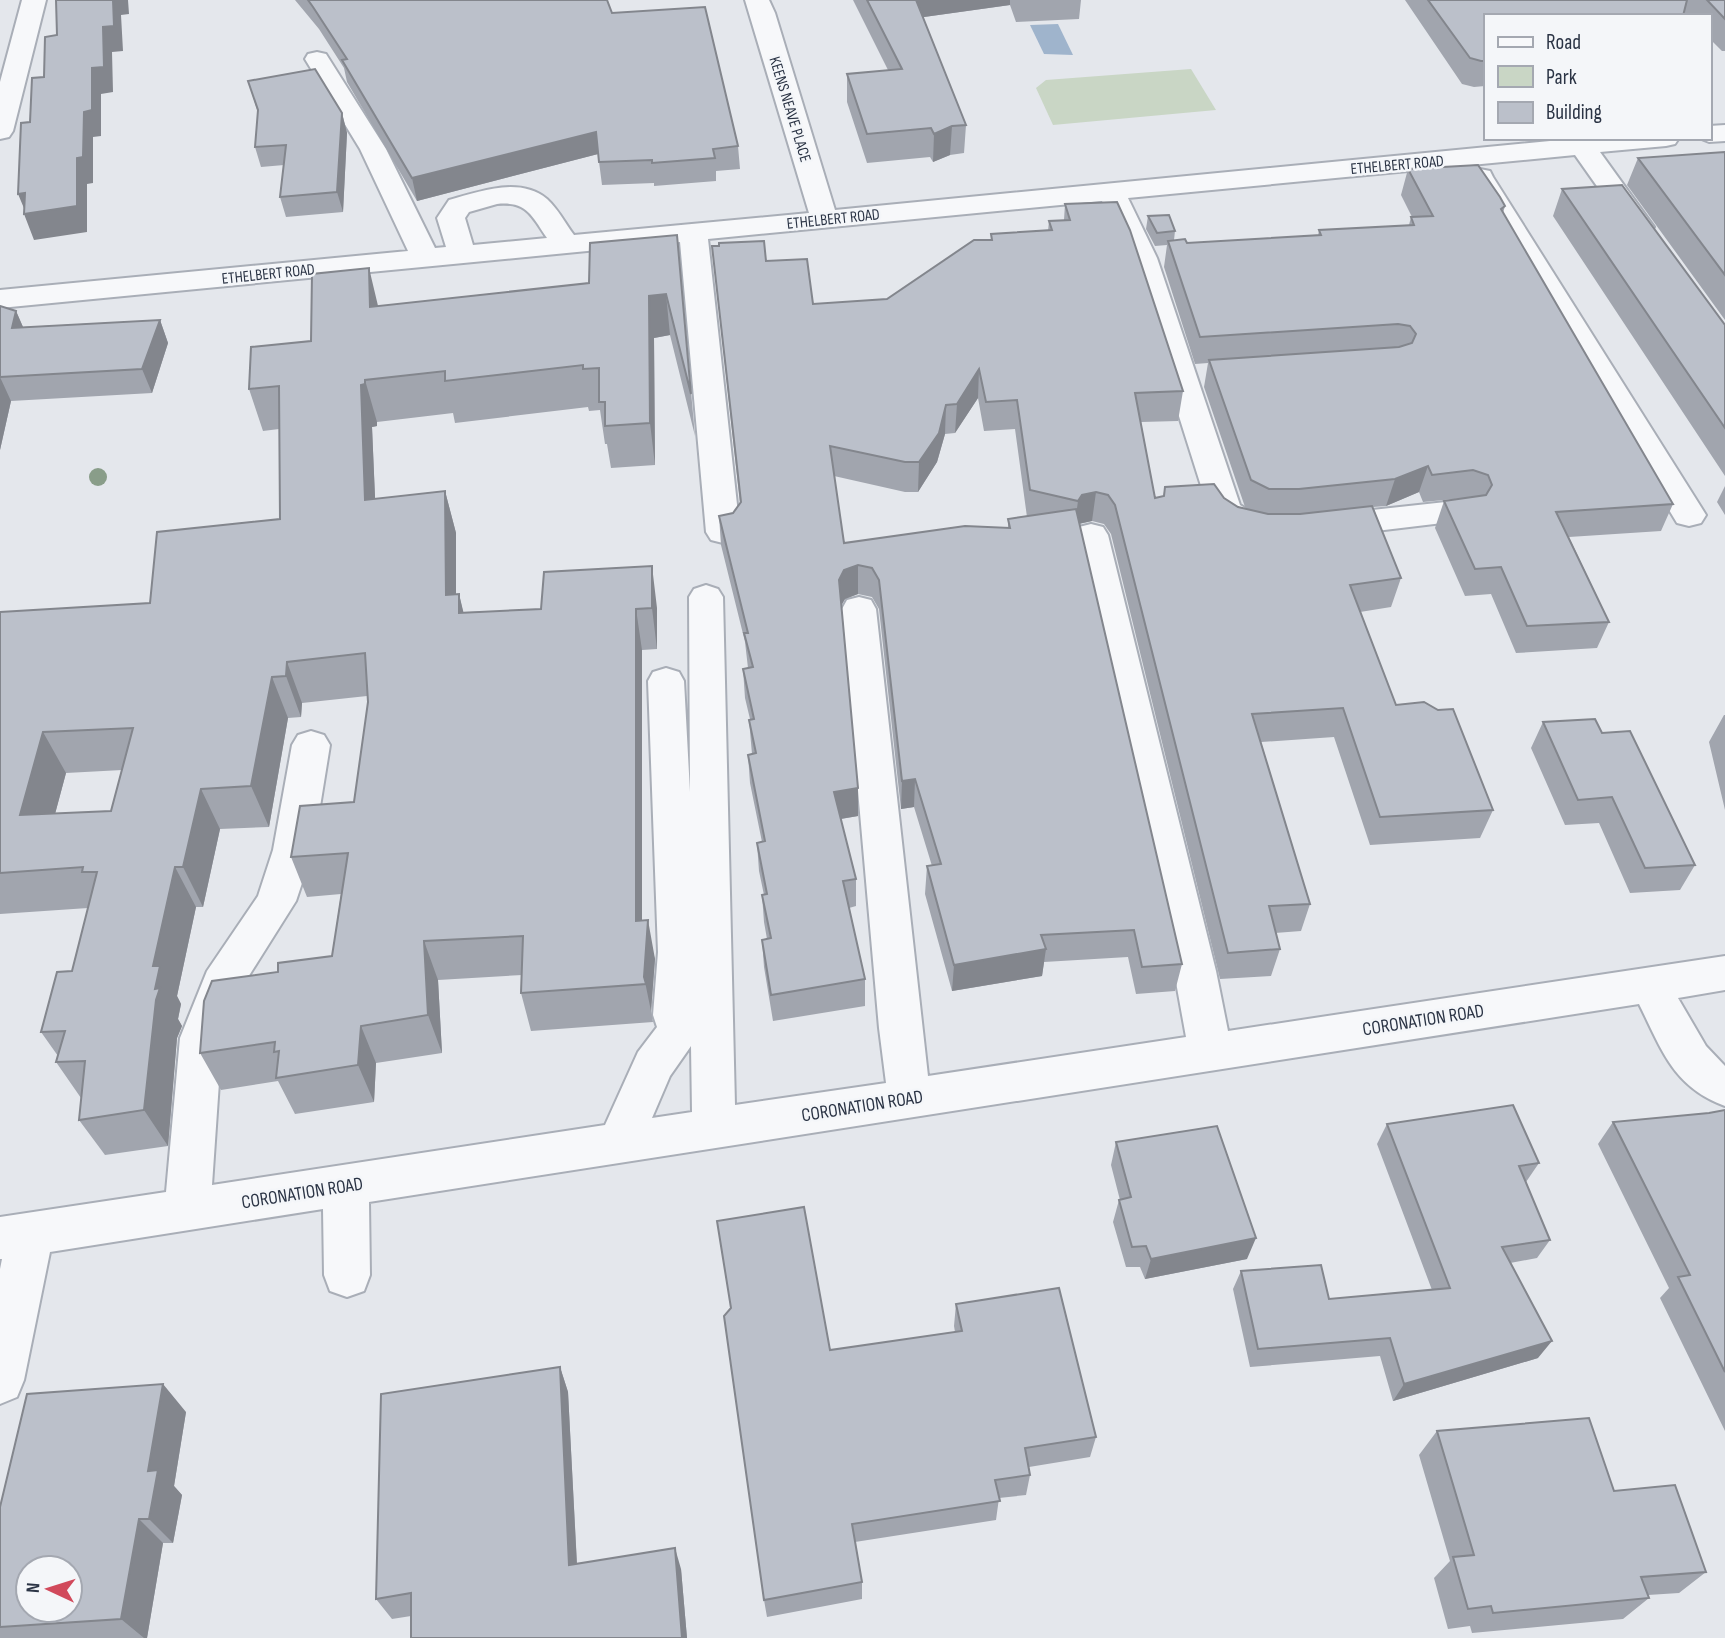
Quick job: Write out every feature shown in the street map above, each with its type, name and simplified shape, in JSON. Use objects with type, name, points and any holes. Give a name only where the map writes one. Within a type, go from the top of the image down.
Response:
[{"type":"street","points":[[0,131],[34,0]]},
{"type":"street","name":"KEENS NEAVE PLACE","points":[[757,0],[824,218]]},
{"type":"street","points":[[317,60],[373,149],[425,257]]},
{"type":"street","name":"ETHELBERT ROAD","points":[[0,299],[1644,140]]},
{"type":"street","points":[[1582,146],[1653,246]]},
{"type":"street","points":[[1468,157],[1689,515]]},
{"type":"street","points":[[1111,191],[1156,257],[1197,376],[1224,508],[1231,517],[1245,526],[1262,530],[1287,530],[1464,511]]},
{"type":"street","points":[[462,254],[451,218],[459,206],[501,195],[519,197],[534,203],[566,244]]},
{"type":"street","points":[[694,231],[723,531]]},
{"type":"street","points":[[1091,535],[1195,971],[1210,1050]]},
{"type":"street","points":[[706,597],[714,1128]]},
{"type":"street","points":[[859,609],[900,1028],[910,1098]]},
{"type":"street","points":[[620,1141],[653,1065],[679,1030],[674,1016],[678,952],[666,681]]},
{"type":"street","points":[[187,1210],[201,1038],[222,983],[275,901],[293,850],[312,745]]},
{"type":"street","name":"CORONATION ROAD","points":[[16,1236],[1210,1050],[1725,973]]},
{"type":"street","points":[[1650,985],[1685,1049],[1705,1078],[1725,1087]]},
{"type":"street","points":[[346,1186],[347,1276]]},
{"type":"street","points":[[0,1380],[16,1236]]},
{"type":"green space","points":[[1191,69],[1216,110],[1053,125],[1036,88],[1046,80]]},
{"type":"water","points":[[1058,24],[1073,55],[1044,54],[1030,25]]},
{"type":"building","points":[[56,0],[113,0],[114,26],[103,27],[104,67],[92,68],[92,110],[84,112],[83,157],[77,158],[77,206],[24,214],[25,193],[18,194],[21,123],[30,122],[32,78],[44,77],[45,37],[57,35]]},
{"type":"building","points":[[308,0],[607,0],[612,13],[705,7],[738,146],[713,149],[715,158],[652,163],[652,160],[599,162],[596,132],[412,178],[342,60],[347,59]]},
{"type":"building","points":[[867,0],[916,0],[966,125],[952,126],[934,134],[931,128],[867,134],[847,74],[902,69]]},
{"type":"building","points":[[1428,0],[1687,0],[1684,14],[1484,14],[1484,61],[1470,58]]},
{"type":"building","points":[[1707,0],[1725,0],[1725,19]]},
{"type":"building","points":[[315,69],[342,113],[337,192],[280,197],[286,145],[255,147],[258,110],[248,81]]},
{"type":"building","points":[[1725,152],[1725,275],[1638,158]]},
{"type":"building","points":[[1478,165],[1500,197],[1505,206],[1501,209],[1673,504],[1556,512],[1609,622],[1527,626],[1501,567],[1475,569],[1444,501],[1486,495],[1492,485],[1488,475],[1473,470],[1432,475],[1428,466],[1395,479],[1299,489],[1269,489],[1251,480],[1209,360],[1399,347],[1412,343],[1416,334],[1410,326],[1398,324],[1200,337],[1168,241],[1185,239],[1187,243],[1321,235],[1319,230],[1414,225],[1411,217],[1433,216],[1408,169]]},
{"type":"building","points":[[1622,185],[1725,325],[1725,428],[1562,189]]},
{"type":"building","points":[[1117,202],[1130,230],[1183,391],[1135,393],[1155,498],[1164,496],[1165,487],[1214,484],[1224,498],[1238,507],[1268,514],[1300,514],[1372,506],[1401,578],[1350,585],[1396,705],[1424,702],[1438,710],[1453,709],[1493,810],[1380,817],[1343,708],[1252,714],[1310,904],[1269,906],[1280,949],[1228,953],[1115,505],[1108,495],[1096,492],[1082,495],[1078,501],[1030,490],[1017,400],[986,402],[979,369],[957,404],[946,405],[939,433],[919,462],[905,462],[830,446],[844,543],[965,526],[1010,528],[1008,519],[1076,509],[1182,964],[1142,967],[1134,930],[1041,935],[1046,949],[954,965],[927,866],[941,864],[915,779],[902,781],[879,580],[872,568],[858,565],[844,570],[839,580],[858,788],[834,792],[856,879],[843,881],[865,979],[771,995],[762,940],[771,938],[762,895],[767,894],[757,843],[765,841],[748,755],[756,753],[749,720],[754,719],[743,669],[753,667],[744,633],[748,633],[719,516],[733,513],[741,502],[712,246],[719,246],[719,243],[764,241],[766,261],[807,259],[813,304],[887,299],[974,240],[992,240],[991,234],[1052,230],[1049,221],[1070,220],[1065,204]]},
{"type":"building","points":[[1169,215],[1175,231],[1157,233],[1148,216]]},
{"type":"building","points":[[677,235],[691,394],[666,294],[649,296],[650,423],[605,426],[605,402],[599,402],[599,368],[583,369],[583,365],[445,381],[445,371],[365,380],[365,384],[361,385],[365,500],[445,491],[446,595],[459,594],[459,613],[541,609],[544,572],[652,566],[652,608],[636,609],[636,921],[648,920],[644,977],[646,984],[521,993],[523,936],[424,941],[428,1015],[361,1026],[358,1065],[276,1078],[279,1051],[274,1052],[275,1042],[200,1053],[204,1001],[212,981],[278,972],[278,963],[332,956],[348,853],[291,857],[300,806],[354,802],[368,702],[365,653],[287,662],[286,676],[272,677],[251,786],[201,789],[183,867],[175,867],[153,966],[160,966],[155,989],[160,988],[156,1000],[144,1110],[79,1120],[85,1061],[56,1062],[65,1031],[41,1032],[57,972],[72,971],[97,872],[82,872],[83,867],[0,873],[0,612],[150,603],[157,532],[280,519],[279,386],[249,389],[251,347],[311,341],[312,274],[369,268],[370,307],[589,283],[590,243]],"holes":[[[133,728],[111,811],[20,815],[43,732]]]},
{"type":"building","points":[[0,306],[16,311],[12,328],[160,320],[142,369],[0,377]]},
{"type":"building","points":[[1595,719],[1602,733],[1630,731],[1695,865],[1645,868],[1612,797],[1578,800],[1543,722]]},
{"type":"building","points":[[1513,1105],[1539,1163],[1519,1166],[1550,1240],[1502,1247],[1552,1341],[1404,1384],[1390,1338],[1258,1349],[1241,1271],[1321,1265],[1329,1299],[1450,1288],[1387,1124]]},
{"type":"building","points":[[1725,1110],[1725,1372],[1678,1277],[1690,1275],[1613,1122]]},
{"type":"building","points":[[1217,1126],[1256,1238],[1151,1259],[1146,1246],[1132,1247],[1119,1200],[1131,1197],[1116,1142]]},
{"type":"building","points":[[804,1207],[830,1350],[962,1331],[956,1304],[1059,1288],[1096,1437],[1025,1448],[1030,1475],[995,1480],[1000,1501],[852,1524],[862,1582],[764,1600],[724,1316],[731,1308],[717,1221]]},
{"type":"building","points":[[560,1367],[569,1565],[675,1548],[682,1638],[411,1638],[411,1593],[376,1599],[381,1394]]},
{"type":"building","points":[[163,1384],[148,1471],[158,1470],[149,1519],[139,1519],[121,1619],[84,1621],[84,1554],[14,1554],[14,1624],[45,1624],[0,1627],[0,1507],[27,1394]]},
{"type":"building","points":[[1589,1418],[1614,1491],[1675,1485],[1706,1572],[1641,1577],[1649,1598],[1493,1613],[1491,1606],[1468,1609],[1453,1557],[1474,1555],[1437,1431]]}]
